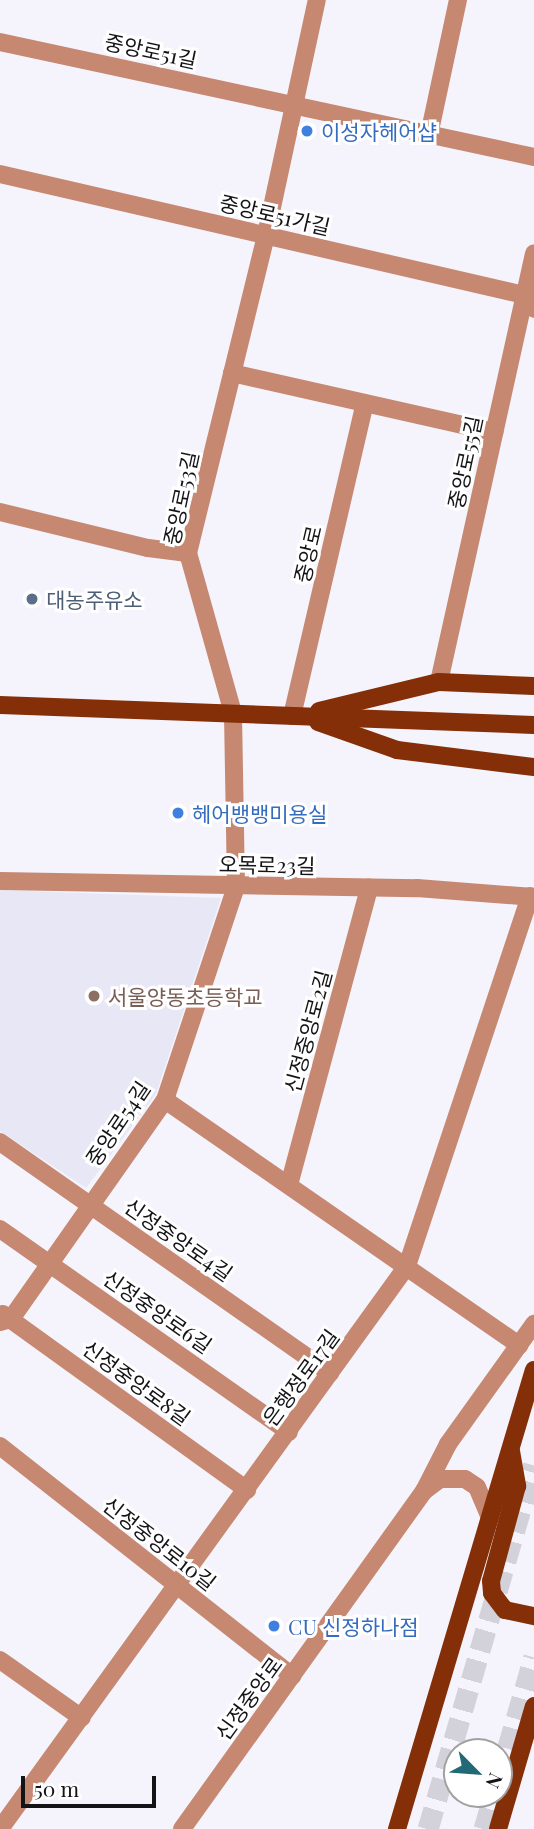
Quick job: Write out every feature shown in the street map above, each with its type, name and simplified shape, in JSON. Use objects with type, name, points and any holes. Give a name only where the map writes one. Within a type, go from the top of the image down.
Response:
[{"type":"main road","points":[[295,716],[439,682],[534,687]]},
{"type":"main road","points":[[0,705],[534,725]]},
{"type":"main road","points":[[295,716],[397,750],[534,767]]},
{"type":"main road","points":[[397,1829],[534,1370]]},
{"type":"main road","points":[[510,1448],[517,1486],[491,1581],[492,1593],[505,1610],[534,1616]]},
{"type":"main road","points":[[498,1829],[529,1739],[534,1706]]},
{"type":"street","name":"중앙로53길","points":[[233,713],[188,553],[266,235],[317,0]]},
{"type":"street","points":[[429,135],[458,0]]},
{"type":"street","name":"중앙로51길","points":[[0,42],[293,103]]},
{"type":"street","points":[[293,103],[534,157]]},
{"type":"street","name":"중앙로51가길","points":[[0,174],[266,235],[529,302]]},
{"type":"street","name":"중앙로55길","points":[[439,682],[494,432],[529,302],[534,253]]},
{"type":"street","points":[[232,373],[494,432]]},
{"type":"street","name":"중앙로","points":[[295,716],[365,403]]},
{"type":"street","points":[[0,512],[148,548],[188,553]]},
{"type":"street","name":"중앙로54길","points":[[4,1317],[49,1262],[165,1100],[236,886],[233,713]]},
{"type":"street","name":"오목로23길","points":[[0,881],[369,888],[532,896]]},
{"type":"street","name":"신정중앙로2길","points":[[289,1185],[369,888]]},
{"type":"street","name":"은행정로17길","points":[[4,1825],[407,1266],[532,896]]},
{"type":"street","points":[[165,1100],[519,1345]]},
{"type":"street","name":"신정중앙로4길","points":[[0,1142],[330,1373]]},
{"type":"street","name":"신정중앙로6길","points":[[0,1228],[289,1432]]},
{"type":"street","name":"신정중앙로8길","points":[[4,1317],[247,1490]]},
{"type":"street","name":"신정중앙로","points":[[182,1829],[424,1491],[448,1444],[534,1325]]},
{"type":"street","name":"신정중앙로10길","points":[[0,1447],[292,1676]]},
{"type":"street","points":[[424,1491],[440,1479],[465,1479],[477,1487],[489,1517]]},
{"type":"street","points":[[0,1660],[82,1718]]},
{"type":"shaded area","name":"서울양동초등학교","points":[[0,890],[221,898],[156,1094],[86,1188],[0,1131]]},
{"type":"tunnel","points":[[428,1829],[534,1465]]},
{"type":"tunnel","points":[[511,1738],[534,1657]]},
{"type":"tunnel","points":[[484,1829],[490,1808]]},
{"type":"place","name":"이성자헤어샵","points":[[307,131]]},
{"type":"place","name":"대농주유소","points":[[32,599]]},
{"type":"place","name":"헤어뱅뱅미용실","points":[[178,813]]},
{"type":"place","name":"서울양동초등학교","points":[[94,996]]},
{"type":"place","name":"CU 신정하나점","points":[[274,1626]]}]
